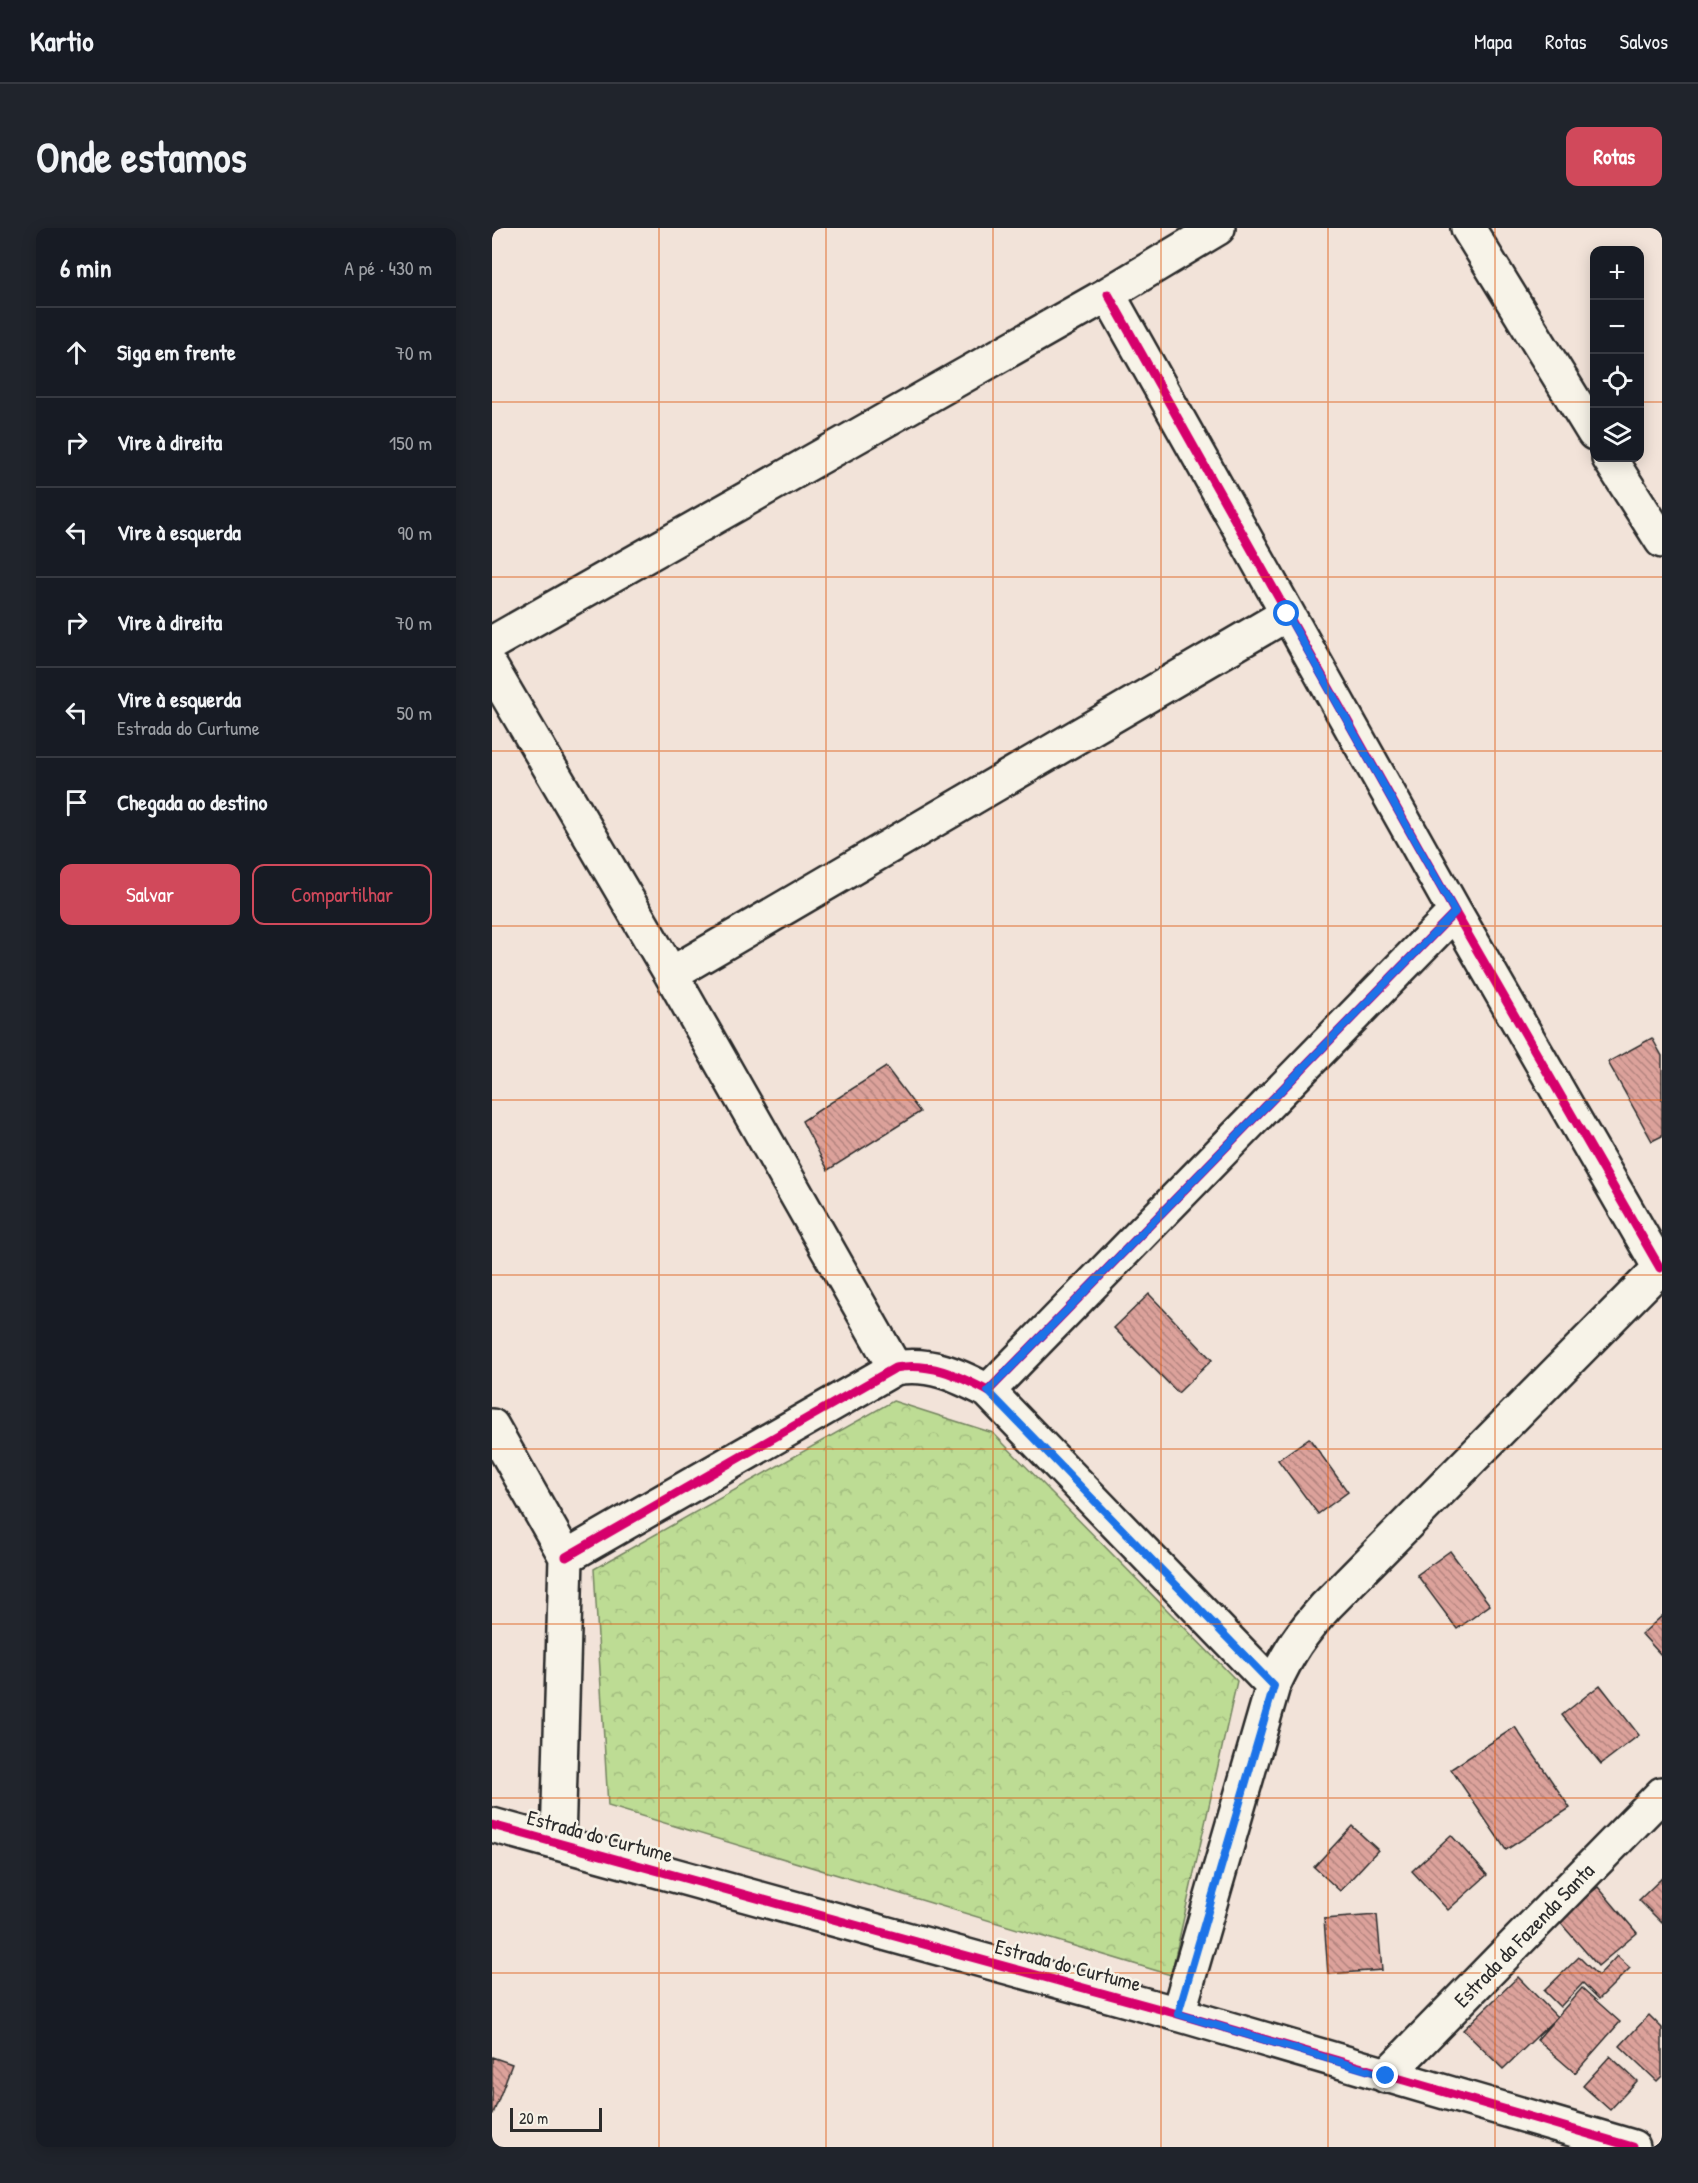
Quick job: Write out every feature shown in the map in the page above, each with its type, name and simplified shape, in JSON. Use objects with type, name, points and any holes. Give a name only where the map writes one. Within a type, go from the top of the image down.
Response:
[{"type":"street","points":[[492,643],[1108,294],[1218,228]]},
{"type":"street","points":[[1479,232],[1590,426]]},
{"type":"street","points":[[1108,294],[1455,912],[1661,1267],[1301,1634],[1287,1657],[1274,1686],[1178,2014]]},
{"type":"street","points":[[1612,462],[1662,541]]},
{"type":"street","points":[[671,974],[1287,614]]},
{"type":"street","points":[[492,669],[671,974],[895,1368]]},
{"type":"street","points":[[988,1391],[1455,912]]},
{"type":"street","points":[[566,1557],[895,1368],[913,1365],[942,1370],[988,1391],[1274,1686]]},
{"type":"street","points":[[492,1426],[566,1557],[558,1843]]},
{"type":"street","name":"Estrada da Fazenda Santa","points":[[1386,2076],[1662,1794]]},
{"type":"street","name":"Estrada do Curtume","points":[[492,1825],[1178,2014],[1632,2147]]},
{"type":"green space","points":[[893,1401],[993,1433],[1237,1681],[1171,1975],[608,1806],[594,1569]]},
{"type":"building","points":[[1652,1038],[1662,1056],[1662,1136],[1652,1141],[1608,1062]]},
{"type":"building","points":[[886,1067],[920,1112],[828,1170],[802,1121]]},
{"type":"building","points":[[1149,1294],[1212,1360],[1178,1393],[1114,1328]]},
{"type":"building","points":[[1309,1438],[1348,1492],[1318,1514],[1278,1460]]},
{"type":"building","points":[[1450,1551],[1490,1605],[1457,1629],[1417,1575]]},
{"type":"building","points":[[1662,1616],[1662,1656],[1642,1634]]},
{"type":"building","points":[[1600,1685],[1639,1735],[1601,1764],[1562,1715]]},
{"type":"building","points":[[1515,1727],[1570,1808],[1506,1850],[1451,1769]]},
{"type":"building","points":[[1352,1826],[1378,1850],[1340,1891],[1314,1867]]},
{"type":"building","points":[[1451,1835],[1487,1875],[1448,1910],[1412,1871]]},
{"type":"building","points":[[1662,1878],[1662,1923],[1639,1900]]},
{"type":"building","points":[[1598,1887],[1637,1933],[1598,1966],[1558,1920]]},
{"type":"building","points":[[1377,1915],[1382,1970],[1328,1974],[1324,1919]]},
{"type":"building","points":[[1617,1956],[1630,1968],[1599,1999],[1583,1983],[1560,2007],[1544,1991],[1579,1957],[1598,1976]]},
{"type":"building","points":[[1518,1977],[1557,2017],[1503,2069],[1463,2030]]},
{"type":"building","points":[[1582,1988],[1620,2022],[1575,2073],[1537,2040]]},
{"type":"building","points":[[1649,2015],[1662,2028],[1662,2076],[1657,2081],[1620,2046]]},
{"type":"building","points":[[1610,2056],[1637,2081],[1610,2110],[1583,2086]]},
{"type":"building","points":[[492,2057],[512,2064],[493,2114],[492,2114]]},
{"type":"cycle path","points":[[1108,294],[1455,912],[1660,1268]]},
{"type":"cycle path","points":[[566,1557],[895,1368],[932,1368],[954,1375],[988,1391],[1455,912]]},
{"type":"cycle path","points":[[492,1825],[1178,2014],[1633,2147]]},
{"type":"route","points":[[1287,614],[1455,912],[988,1391],[1274,1686],[1178,2014],[1386,2076]]}]
